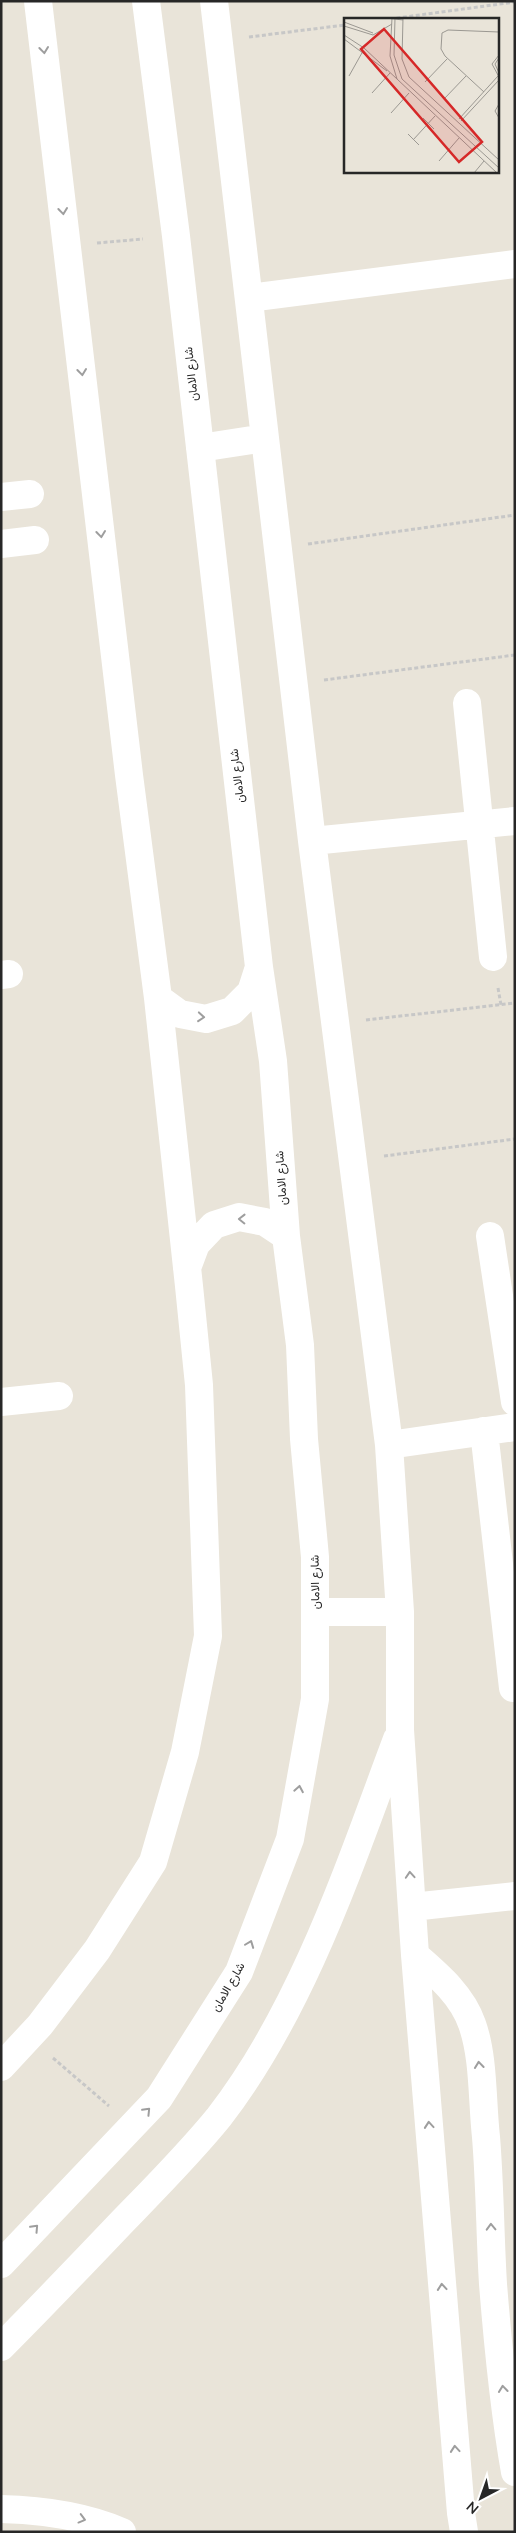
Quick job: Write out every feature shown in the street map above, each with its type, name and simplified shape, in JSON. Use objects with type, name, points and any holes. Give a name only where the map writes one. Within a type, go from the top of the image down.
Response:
[{"type":"street","points":[[1,2067],[29,2037],[97,1950],[153,1862],[185,1752],[208,1636],[199,1385],[188,1268],[158,998],[128,765],[38,1]]},
{"type":"street","name":"شارع الامان","points":[[1,2264],[159,2098],[239,1972],[290,1839],[316,1699],[314,1558],[304,1439],[300,1346],[286,1236],[272,1061],[259,967],[176,236],[146,1]]},
{"type":"street","points":[[214,1],[312,842],[389,1445],[400,1612],[400,1730],[415,1955],[460,2503],[464,2532]]},
{"type":"street","points":[[249,298],[515,264]]},
{"type":"street","points":[[200,448],[265,438]]},
{"type":"street","points":[[1,497],[30,494]]},
{"type":"street","points":[[1,544],[35,540]]},
{"type":"street","points":[[467,703],[493,957]]},
{"type":"street","points":[[312,842],[515,821]]},
{"type":"street","points":[[158,998],[180,1014],[206,1019],[232,1011],[251,992],[259,967]]},
{"type":"street","points":[[188,1268],[196,1244],[214,1226],[239,1217],[265,1222],[286,1236]]},
{"type":"street","points":[[490,1236],[515,1402]]},
{"type":"street","points":[[1,1402],[59,1396]]},
{"type":"street","points":[[389,1445],[515,1427]]},
{"type":"street","points":[[484,1431],[513,1688]]},
{"type":"street","points":[[315,1612],[400,1612]]},
{"type":"street","points":[[1,2347],[184,2158],[220,2116],[251,2070],[277,2027],[300,1982],[358,1842],[400,1730]]},
{"type":"street","points":[[412,1907],[515,1896]]},
{"type":"street","points":[[415,1955],[446,1982],[462,2004],[472,2025],[477,2048],[490,2181],[493,2283],[505,2405],[515,2472]]},
{"type":"street","points":[[1,2509],[42,2511],[79,2518],[122,2532]]},
{"type":"street","points":[[42,2511],[64,2532]]},
{"type":"path","points":[[397,18],[515,2]]},
{"type":"path","points":[[219,42],[344,25]]},
{"type":"path","points":[[67,246],[176,236]]},
{"type":"path","points":[[278,549],[515,515]]},
{"type":"path","points":[[294,684],[515,655]]},
{"type":"path","points":[[336,1024],[515,1003]]},
{"type":"path","points":[[353,1160],[515,1139]]},
{"type":"path","points":[[29,2037],[133,2125]]}]
